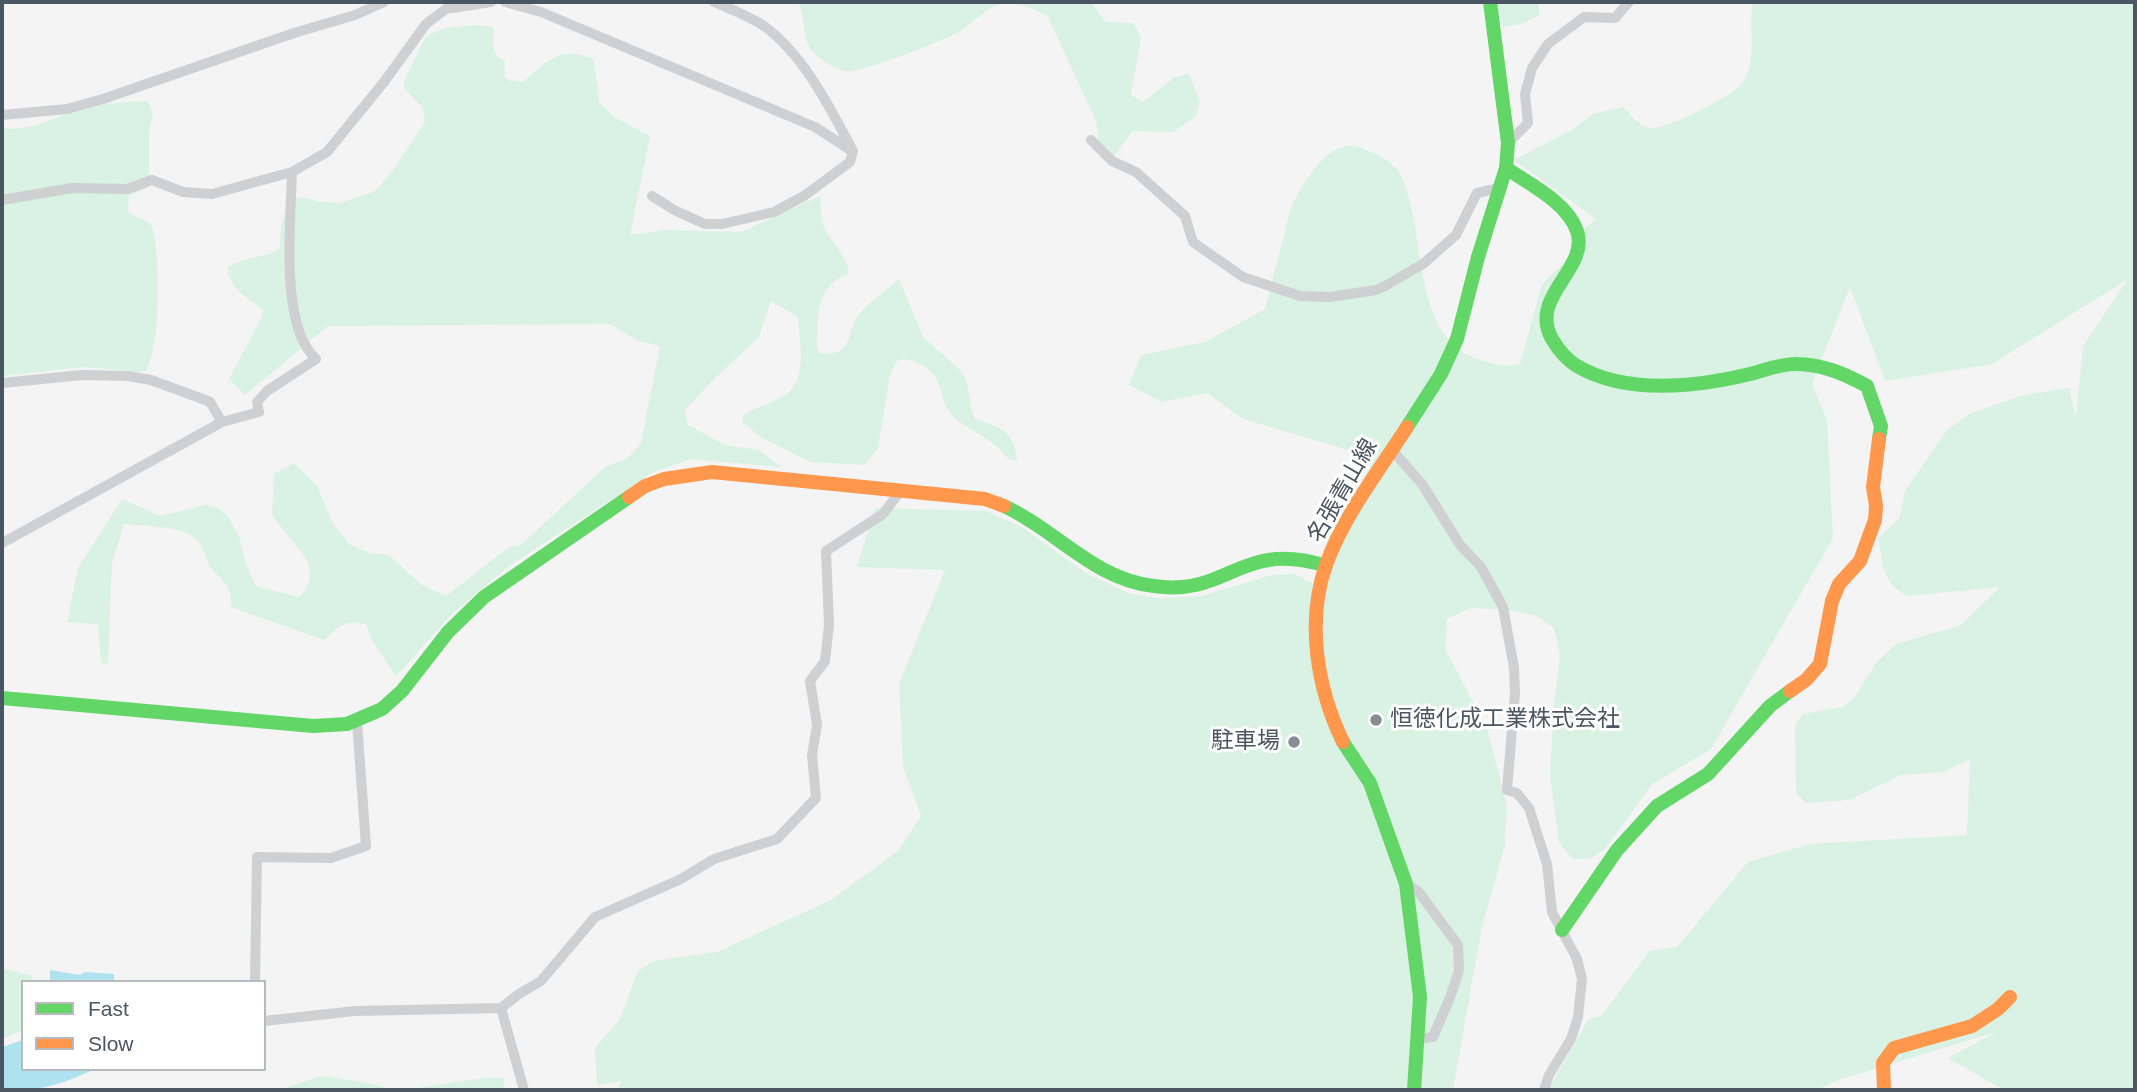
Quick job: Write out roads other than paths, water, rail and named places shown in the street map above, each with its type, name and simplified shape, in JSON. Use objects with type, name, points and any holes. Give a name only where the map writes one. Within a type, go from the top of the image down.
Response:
[{"type":"street","points":[[2,115],[67,109],[103,99],[294,33],[355,15],[383,2]]},
{"type":"street","points":[[2,200],[72,188],[127,189],[152,180],[183,192],[212,194],[292,172],[327,152],[384,82],[426,24],[446,9],[491,2]]},
{"type":"street","points":[[505,2],[542,7],[815,127],[853,151]]},
{"type":"street","points":[[652,196],[674,211],[705,224],[722,224],[774,212],[804,196],[850,162],[853,151],[836,118],[800,63],[763,25],[715,2]]},
{"type":"street","name":"名張青山線","points":[[1415,1090],[1420,998],[1406,884],[1370,783],[1342,740],[1323,691],[1316,617],[1326,566],[1348,520],[1441,374],[1457,339],[1478,257],[1506,168],[1508,143],[1490,2]]},
{"type":"street","points":[[1508,143],[1528,123],[1525,94],[1532,68],[1548,44],[1584,17],[1615,18],[1629,2]]},
{"type":"street","points":[[1091,140],[1112,161],[1136,172],[1185,216],[1193,242],[1243,277],[1300,296],[1330,297],[1376,290],[1385,286],[1423,264],[1447,244],[1462,225],[1477,193],[1499,188]]},
{"type":"street","points":[[1506,168],[1541,189],[1578,232],[1577,252],[1550,302],[1545,317],[1545,327],[1552,341],[1569,360],[1597,375],[1625,382],[1676,385],[1721,380],[1781,365],[1834,369],[1867,386],[1881,426],[1872,487],[1876,506],[1875,520],[1860,561],[1839,584],[1832,601],[1820,664],[1806,680],[1770,706],[1708,774],[1657,806],[1617,850],[1562,930]]},
{"type":"street","points":[[2,543],[222,422],[259,412],[257,402],[267,391],[316,359],[309,352],[299,332],[290,289],[292,172]]},
{"type":"street","points":[[2,383],[82,375],[128,376],[150,380],[209,402],[222,422]]},
{"type":"street","points":[[1392,450],[1422,484],[1460,545],[1481,567],[1503,607],[1514,668],[1515,693],[1507,790],[1517,793],[1529,808],[1547,864],[1552,912],[1577,959],[1582,979],[1581,1001],[1571,1039],[1549,1075],[1544,1090]]},
{"type":"street","points":[[2,698],[313,726],[337,726],[357,722],[393,701],[448,632],[491,592],[625,498],[655,482],[679,474],[710,471],[973,497],[1007,506],[1033,520],[1100,569],[1140,584],[1176,587],[1203,583],[1245,566],[1269,560],[1305,560],[1326,566]]},
{"type":"street","points":[[266,1021],[367,1011],[501,1008],[541,981],[595,917],[681,879],[714,859],[777,839],[816,798],[812,755],[817,724],[810,681],[825,661],[829,625],[826,551],[883,514],[902,489]]},
{"type":"street","points":[[255,980],[257,857],[331,858],[366,846],[357,722]]},
{"type":"street","points":[[1406,884],[1418,891],[1458,945],[1459,970],[1451,995],[1433,1037],[1419,1039]]},
{"type":"street","points":[[1884,1090],[1883,1063],[1895,1048],[1958,1033],[1986,1019],[2010,997]]},
{"type":"street","points":[[501,1008],[521,1081]]},
{"type":"water","points":[[50,970],[80,975],[85,972],[114,974],[114,980],[50,980]]},
{"type":"water","points":[[21,1041],[21,1071],[90,1071],[50,1086],[28,1090],[2,1090],[2,1047]]},
{"type":"place","name":"恒徳化成工業株式会社","points":[[1376,720]]},
{"type":"place","name":"駐車場","points":[[1294,742]]}]
